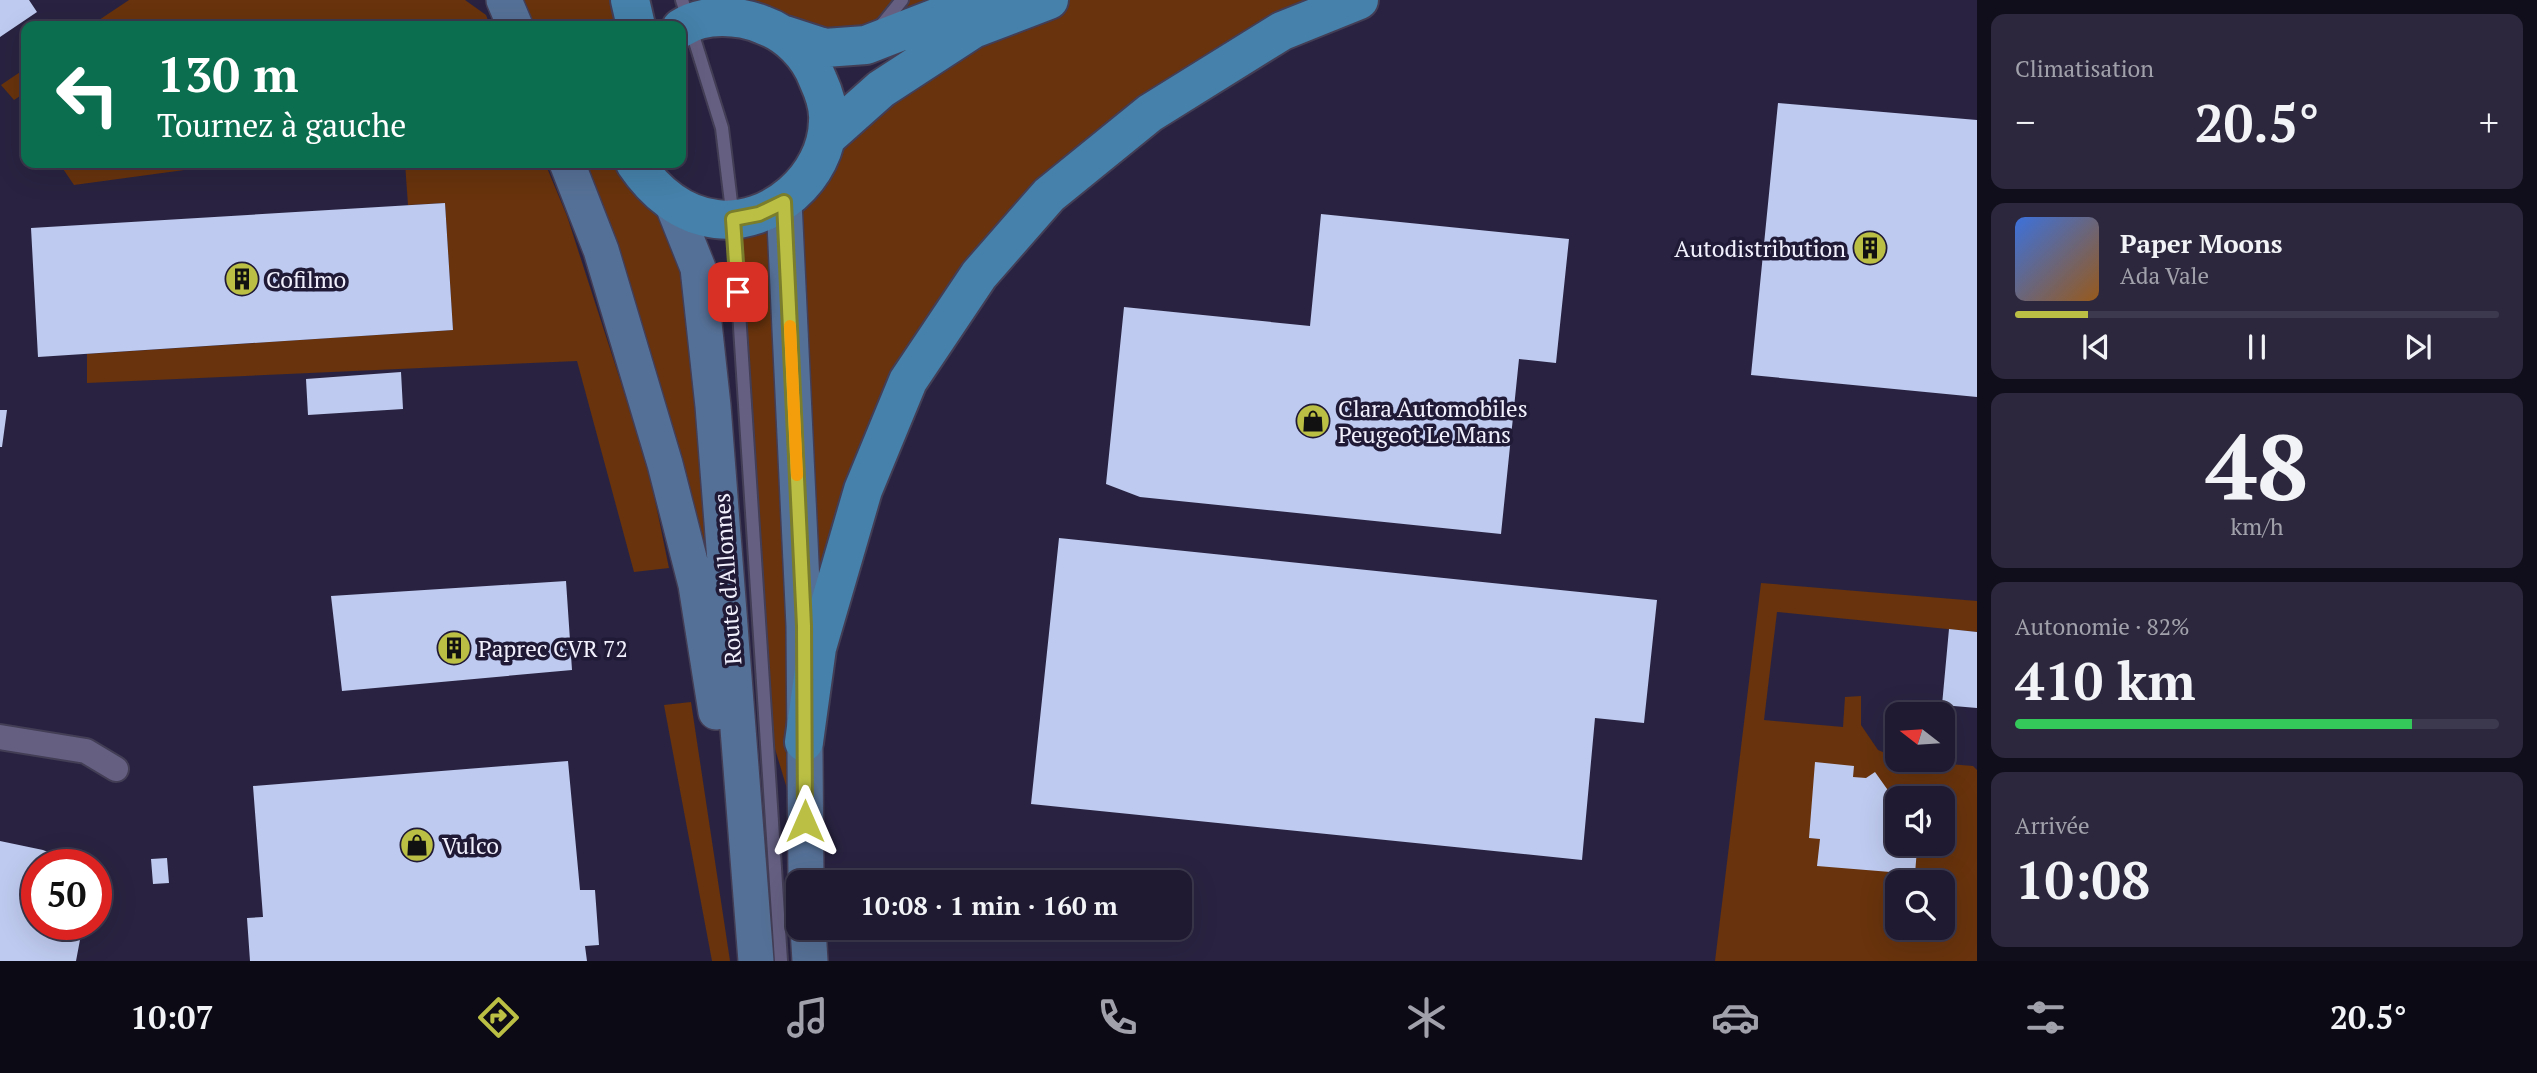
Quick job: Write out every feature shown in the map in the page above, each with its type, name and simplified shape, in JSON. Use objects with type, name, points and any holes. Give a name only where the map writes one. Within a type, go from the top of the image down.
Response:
[{"type":"main road","points":[[505,0],[513,21]]},
{"type":"main road","points":[[630,0],[635,21]]},
{"type":"main road","points":[[785,36],[825,48],[866,45],[982,0]]},
{"type":"main road","points":[[826,138],[881,89],[974,29],[1049,0]]},
{"type":"main road","points":[[804,742],[817,648],[863,490],[908,381],[979,275],[1049,195],[1150,113],[1282,31],[1359,0]]},
{"type":"main road","points":[[639,168],[657,191],[672,203],[701,216],[733,219],[759,214],[784,202],[811,174],[826,138],[826,100],[819,81],[812,64],[785,36],[744,10],[716,17],[684,17]]},
{"type":"main road","points":[[569,168],[601,250],[665,464],[696,585],[723,753],[750,880]]},
{"type":"main road","points":[[784,202],[804,612],[806,870]]},
{"type":"main road","name":"Route d'Allonnes","points":[[672,203],[698,268],[713,406],[756,961]]},
{"type":"main road","points":[[809,940],[810,961]]},
{"type":"street","points":[[0,737],[86,751],[116,769]]},
{"type":"lane","points":[[866,45],[902,0]]},
{"type":"lane","points":[[686,23],[722,128],[733,219],[781,961]]},
{"type":"shaded area","points":[[129,0],[465,0],[486,15],[488,21],[98,21]]},
{"type":"shaded area","points":[[504,0],[630,0],[635,21],[513,21]]},
{"type":"shaded area","points":[[739,0],[982,0],[866,45]]},
{"type":"shaded area","points":[[1049,0],[1359,0],[1049,195],[908,381],[788,792],[766,719],[733,219],[759,214],[826,138]]},
{"type":"shaded area","points":[[21,71],[21,95],[14,100],[1,85]]},
{"type":"shaded area","points":[[62,168],[199,168],[74,185]]},
{"type":"shaded area","points":[[405,168],[547,168],[567,216],[648,466],[669,568],[634,572],[577,361],[87,383],[87,354],[453,330],[445,203],[408,205]]},
{"type":"shaded area","points":[[569,168],[638,168],[698,268],[723,753],[696,585]]},
{"type":"shaded area","points":[[1761,583],[1977,601],[1977,632],[1777,612],[1764,720],[1843,727],[1845,697],[1861,696],[1861,725],[1878,750],[1885,753],[1885,772],[1955,772],[1955,764],[1973,766],[1977,770],[1977,961],[1715,961]]},
{"type":"shaded area","points":[[691,702],[730,961],[712,961],[664,705]]},
{"type":"building","points":[[0,0],[29,0],[37,12],[0,37]]},
{"type":"building","name":"Autodistribution","points":[[1778,103],[1977,120],[1977,397],[1751,375]]},
{"type":"building","name":"Cofilmo","points":[[445,203],[453,330],[38,357],[31,228]]},
{"type":"building","name":"Clara Automobiles Peugeot Le Mans","points":[[1321,214],[1569,239],[1556,363],[1519,359],[1501,534],[1140,497],[1106,484],[1124,307],[1310,326]]},
{"type":"building","points":[[401,372],[403,409],[308,415],[306,379]]},
{"type":"building","points":[[0,410],[7,410],[2,447],[0,447]]},
{"type":"building","points":[[1059,538],[1657,600],[1644,723],[1595,718],[1582,860],[1031,804]]},
{"type":"building","name":"Paprec CVR 72","points":[[566,581],[572,670],[342,691],[331,596]]},
{"type":"building","points":[[1949,629],[1977,632],[1977,708],[1955,706],[1955,702],[1942,702]]},
{"type":"building","name":"Vulco","points":[[568,761],[580,890],[595,890],[599,945],[585,946],[587,961],[250,961],[247,918],[263,917],[253,786]]},
{"type":"building","points":[[1815,762],[1854,766],[1853,777],[1866,778],[1875,772],[1885,786],[1885,856],[1916,856],[1915,870],[1885,872],[1817,866],[1820,839],[1809,838]]},
{"type":"building","points":[[0,841],[38,849],[21,849],[21,940],[80,940],[76,961],[0,961]]},
{"type":"building","points":[[167,858],[169,883],[153,884],[151,859]]},
{"type":"slow traffic","points":[[790,326],[797,475]]},
{"type":"place","name":"Autodistribution","points":[[1870,248]]},
{"type":"place","name":"Cofilmo","points":[[242,279]]},
{"type":"place","name":"Clara Automobiles Peugeot Le Mans","points":[[1313,421]]},
{"type":"place","name":"Paprec CVR 72","points":[[454,648]]},
{"type":"place","name":"Vulco","points":[[417,845]]},
{"type":"route","points":[[738,292],[733,219],[759,214],[784,202],[804,626],[805,821]]}]
